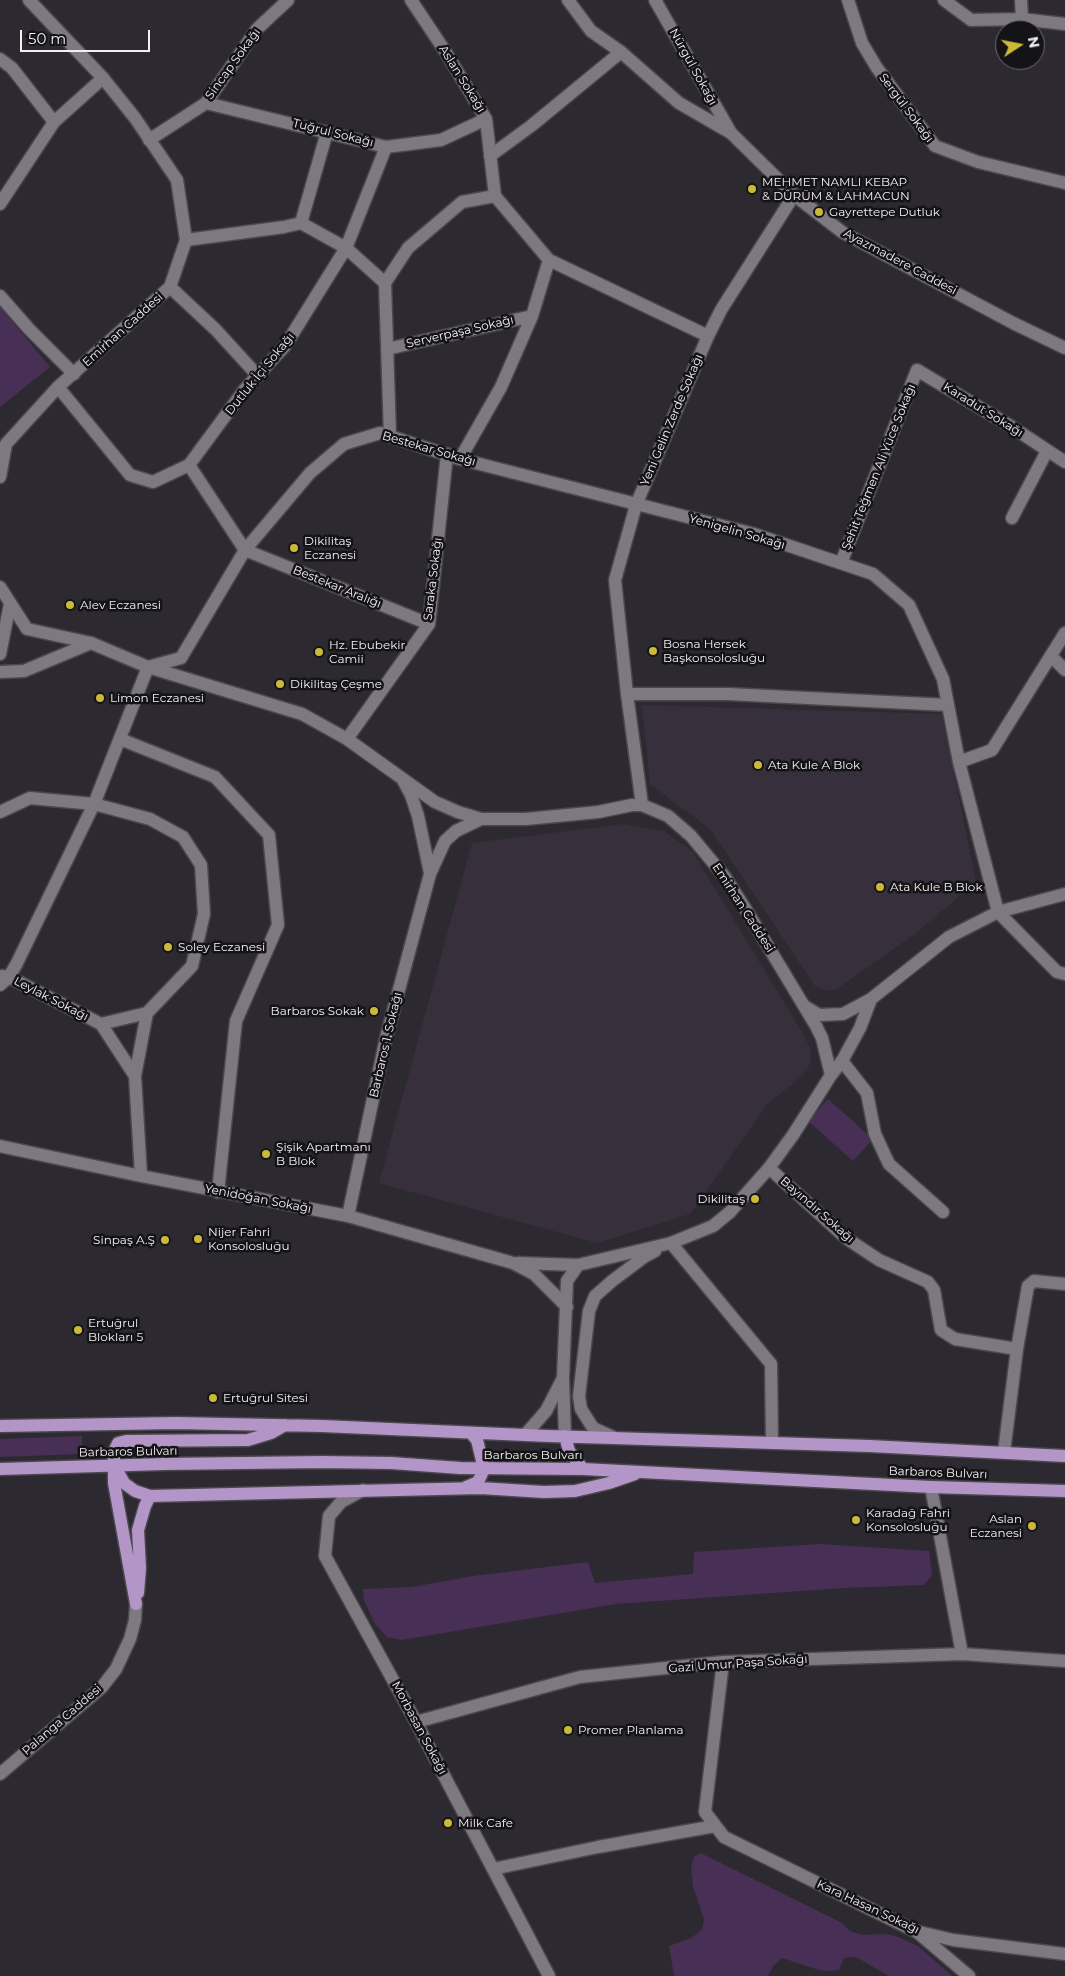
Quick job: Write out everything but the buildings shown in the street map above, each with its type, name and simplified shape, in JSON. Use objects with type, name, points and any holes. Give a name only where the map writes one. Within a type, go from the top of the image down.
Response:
[{"type":"main road","name":"Barbaros Bulvarı","points":[[0,1426],[176,1422],[284,1425],[525,1435],[772,1442],[1065,1456]]},
{"type":"main road","points":[[136,1604],[114,1483],[114,1452],[118,1443],[126,1441],[248,1440],[271,1433],[284,1425]]},
{"type":"main road","points":[[464,1488],[478,1482],[484,1469],[481,1451],[477,1440],[471,1432]]},
{"type":"main road","points":[[565,1436],[569,1451],[582,1469]]},
{"type":"main road","name":"Barbaros Bulvarı","points":[[0,1470],[114,1465],[391,1463],[484,1469],[582,1469],[931,1487],[1065,1491]]},
{"type":"main road","points":[[114,1465],[124,1483],[135,1491],[150,1496],[464,1488],[544,1492],[575,1491],[609,1484],[640,1472]]},
{"type":"main road","points":[[136,1604],[140,1583],[138,1530],[150,1496]]},
{"type":"street","name":"Emirhan Caddesi","points":[[0,478],[3,443],[58,388],[170,287],[186,240],[177,180],[135,118],[103,78],[29,0]]},
{"type":"street","name":"Sincap Sokağı","points":[[149,140],[206,102],[257,29],[288,0]]},
{"type":"street","name":"Aslan Sokağı","points":[[411,0],[486,119],[495,196]]},
{"type":"street","name":"Ayazmadere Caddesi","points":[[568,0],[591,31],[621,52],[679,103],[730,133],[794,195],[842,232],[1065,348]]},
{"type":"street","name":"Nürgül Sokağı","points":[[655,0],[730,133]]},
{"type":"street","points":[[842,0],[850,5]]},
{"type":"street","points":[[944,0],[970,20],[1022,19],[1065,24]]},
{"type":"street","points":[[1021,0],[1022,19]]},
{"type":"street","name":"Sergül Sokağı","points":[[850,5],[862,43],[876,68],[935,146],[978,162],[1065,183]]},
{"type":"street","points":[[490,156],[531,126],[621,52]]},
{"type":"street","points":[[0,59],[12,68],[54,122]]},
{"type":"street","points":[[0,204],[54,122],[103,78]]},
{"type":"street","name":"Tuğrul Sokağı","points":[[206,102],[386,147],[442,140],[486,119]]},
{"type":"street","points":[[301,223],[327,132]]},
{"type":"street","name":"Dutluk İçi Sokağı","points":[[58,388],[130,475],[153,482],[189,465],[245,389],[286,346],[346,248],[386,147]]},
{"type":"street","name":"Yeni Gelin Zerde Sokağı","points":[[636,505],[708,336],[721,310],[794,195]]},
{"type":"street","points":[[390,436],[385,283],[408,248],[462,202],[495,196],[549,260],[708,336]]},
{"type":"street","points":[[186,240],[301,223],[346,248],[385,283]]},
{"type":"street","points":[[460,459],[501,387],[532,316],[549,260]]},
{"type":"street","points":[[170,287],[216,330],[258,376]]},
{"type":"street","points":[[0,296],[29,329],[74,374]]},
{"type":"street","name":"Serverpaşa Sokağı","points":[[387,349],[532,316]]},
{"type":"street","name":"Karadut Sokağı","points":[[917,370],[1012,427],[1065,462]]},
{"type":"street","name":"Şehit Teğmen Ali Yüce Sokağı","points":[[841,563],[917,370]]},
{"type":"street","name":"Bestekar Sokağı","points":[[148,667],[181,658],[245,550],[310,473],[344,444],[380,432],[460,459],[636,505]]},
{"type":"street","points":[[1012,518],[1047,451]]},
{"type":"street","name":"Saraka Sokağı","points":[[347,739],[429,624],[447,454]]},
{"type":"street","points":[[189,465],[245,550]]},
{"type":"street","points":[[636,505],[615,580],[626,694],[642,805]]},
{"type":"street","name":"Yenigelin Sokağı","points":[[636,505],[754,534],[873,574],[909,606],[943,679],[959,762],[998,912]]},
{"type":"street","name":"Bestekar Aralığı","points":[[245,550],[429,624]]},
{"type":"street","points":[[0,587],[27,629],[92,643],[148,667],[302,714],[347,739],[435,802],[481,819]]},
{"type":"street","points":[[0,654],[10,604]]},
{"type":"street","points":[[959,762],[992,750],[1065,633]]},
{"type":"street","points":[[0,672],[24,670],[92,643]]},
{"type":"street","points":[[1051,656],[1065,670]]},
{"type":"street","points":[[3,979],[94,804],[148,667]]},
{"type":"street","points":[[626,694],[728,694],[948,705]]},
{"type":"street","points":[[120,740],[215,777],[270,835],[278,925],[236,1021],[218,1192]]},
{"type":"street","points":[[401,776],[411,795],[418,816],[430,874]]},
{"type":"street","points":[[0,812],[30,798],[94,804],[150,819],[183,837],[201,865],[204,914],[192,966],[147,1013],[101,1024],[135,1076]]},
{"type":"street","name":"Emirhan Caddesi","points":[[481,819],[526,819],[598,812],[632,805],[642,805],[668,816],[691,836],[725,877],[822,1038],[831,1075]]},
{"type":"street","name":"Barbaros 1. Sokağı","points":[[348,1216],[386,1038],[430,874],[445,841],[456,831],[481,819]]},
{"type":"street","points":[[805,1007],[820,1015],[843,1014],[871,999],[949,937],[998,912],[1065,894]]},
{"type":"street","points":[[998,912],[1056,972],[1065,974]]},
{"type":"street","name":"Leylak Sokağı","points":[[3,979],[101,1024]]},
{"type":"street","points":[[615,1438],[593,1428],[581,1409],[579,1396],[589,1311],[595,1296],[644,1257],[671,1243],[713,1226],[730,1212],[769,1168],[842,1061],[860,1028],[871,999]]},
{"type":"street","points":[[141,1176],[135,1076],[147,1013]]},
{"type":"street","points":[[842,1061],[868,1093],[876,1134],[889,1164],[943,1212]]},
{"type":"street","name":"Yenidoğan Sokağı","points":[[0,1146],[218,1192],[348,1216],[513,1263]]},
{"type":"street","name":"Bayındır Sokağı","points":[[769,1168],[846,1238],[880,1260],[928,1282],[934,1290],[941,1330],[955,1339],[1017,1348]]},
{"type":"street","points":[[513,1263],[578,1266],[671,1243]]},
{"type":"street","points":[[671,1243],[771,1364],[772,1442]]},
{"type":"street","points":[[513,1263],[534,1274],[567,1307]]},
{"type":"street","points":[[565,1436],[563,1378],[567,1281],[578,1266]]},
{"type":"street","points":[[1004,1452],[1017,1348],[1028,1286],[1034,1281],[1065,1284]]},
{"type":"street","points":[[525,1435],[546,1411],[563,1378]]},
{"type":"street","points":[[931,1487],[962,1654]]},
{"type":"street","name":"Morbasan Sokağı","points":[[363,1490],[342,1502],[329,1516],[325,1556],[416,1722],[549,1976]]},
{"type":"street","name":"Palanga Caddesi","points":[[0,1774],[92,1696],[116,1669],[130,1639],[135,1620],[136,1604]]},
{"type":"street","name":"Gazi Umur Paşa Sokağı","points":[[416,1722],[580,1677],[723,1662],[962,1654],[1065,1661]]},
{"type":"street","name":"Kara Hasan Sokağı","points":[[723,1662],[705,1812],[724,1837],[915,1930],[953,1940],[1065,1954]]},
{"type":"street","points":[[493,1869],[598,1847],[716,1826]]},
{"type":"street","points":[[915,1930],[969,1976]]},
{"type":"shaded area","points":[[0,307],[50,367],[0,407]]},
{"type":"shaded area","points":[[642,705],[942,714],[976,882],[915,934],[835,990],[824,990],[815,986],[710,829],[650,784]]},
{"type":"shaded area","points":[[624,824],[664,831],[692,851],[805,1037],[810,1048],[811,1058],[808,1069],[794,1083],[769,1102],[690,1214],[597,1243],[379,1183],[472,843]]},
{"type":"shaded area","points":[[828,1099],[873,1139],[853,1161],[808,1121]]},
{"type":"shaded area","points":[[82,1436],[82,1454],[0,1457],[0,1439]]},
{"type":"shaded area","points":[[820,1544],[929,1551],[932,1575],[924,1585],[844,1588],[616,1604],[402,1640],[387,1637],[375,1624],[364,1600],[363,1589],[412,1587],[473,1576],[588,1562],[595,1583],[693,1574],[694,1552]]},
{"type":"shaded area","points":[[701,1853],[842,1923],[850,1931],[862,1935],[884,1934],[896,1936],[918,1946],[952,1976],[889,1976],[856,1957],[844,1958],[839,1970],[816,1969],[782,1958],[773,1966],[768,1976],[674,1976],[669,1946],[691,1938],[702,1930],[704,1919],[693,1886],[691,1868],[694,1856]]},
{"type":"place","name":"MEHMET NAMLI KEBAP & DÜRÜM & LAHMACUN","points":[[752,189]]},
{"type":"place","name":"Gayrettepe Dutluk","points":[[819,212]]},
{"type":"place","name":"Dikilitaş Eczanesi","points":[[294,548]]},
{"type":"place","name":"Alev Eczanesi","points":[[70,605]]},
{"type":"place","name":"Bosna Hersek Başkonsolosluğu","points":[[653,651]]},
{"type":"place","name":"Hz. Ebubekir Camii","points":[[319,652]]},
{"type":"place","name":"Dikilitaş Çeşme","points":[[280,684]]},
{"type":"place","name":"Limon Eczanesi","points":[[100,698]]},
{"type":"place","name":"Ata Kule A Blok","points":[[758,765]]},
{"type":"place","name":"Ata Kule B Blok","points":[[880,887]]},
{"type":"place","name":"Soley Eczanesi","points":[[168,947]]},
{"type":"place","name":"Barbaros Sokak","points":[[374,1011]]},
{"type":"place","name":"Şişik Apartmanı B Blok","points":[[266,1154]]},
{"type":"place","name":"Dikilitaş","points":[[755,1199]]},
{"type":"place","name":"Nijer Fahri Konsolosluğu","points":[[198,1239]]},
{"type":"place","name":"Sinpaş A.Ş","points":[[165,1240]]},
{"type":"place","name":"Ertuğrul Blokları 5","points":[[78,1330]]},
{"type":"place","name":"Ertuğrul Sitesi","points":[[213,1398]]},
{"type":"place","name":"Karadağ Fahri Konsolosluğu","points":[[856,1520]]},
{"type":"place","name":"Aslan Eczanesi","points":[[1032,1526]]},
{"type":"place","name":"Promer Planlama","points":[[568,1730]]},
{"type":"place","name":"Milk Cafe","points":[[448,1823]]}]
